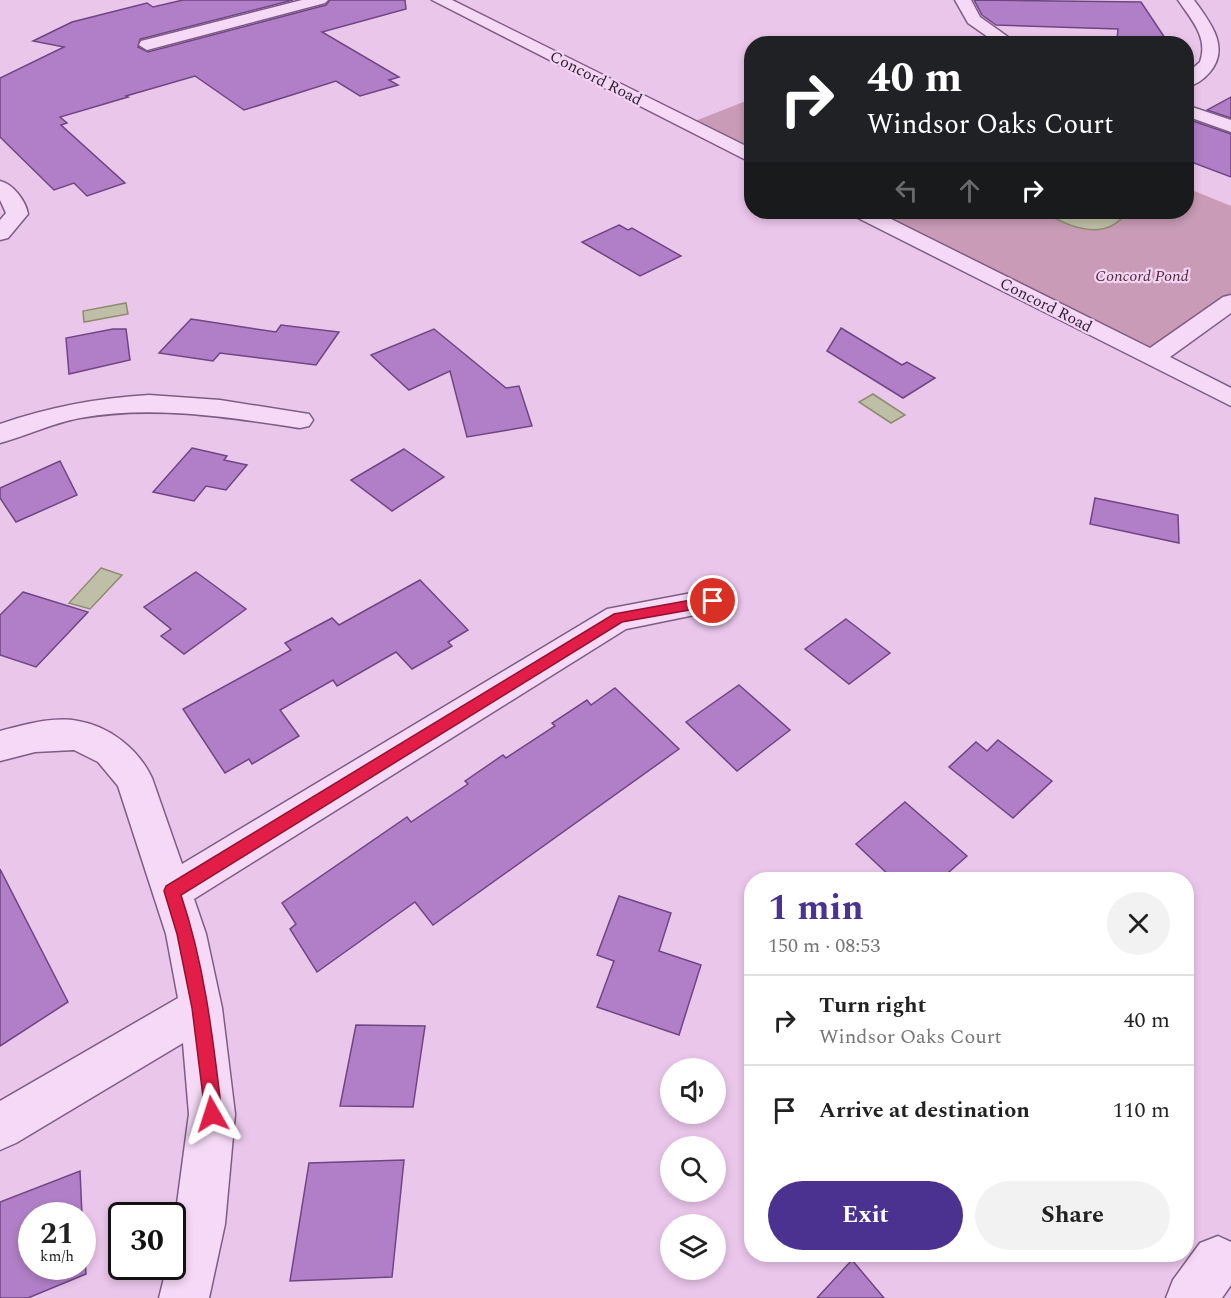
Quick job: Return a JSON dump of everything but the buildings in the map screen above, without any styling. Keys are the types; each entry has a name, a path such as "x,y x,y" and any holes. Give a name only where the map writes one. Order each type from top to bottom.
{"street":[{"path":"147,45 320,0"},
{"name":"Concord Road","path":"440,0 744,153"},
{"path":"963,0 974,20 998,36"},
{"path":"1186,0 1210,35 1214,49 1205,69 1194,77"},
{"path":"1194,113 1231,126"},
{"path":"0,187 16,206 17,214 0,233"},
{"name":"Concord Road","path":"875,219 1231,398"},
{"path":"1152,358 1231,302"},
{"path":"0,434 34,420 80,408 113,404 194,404 300,420"},
{"path":"172,891 618,618 713,601"},
{"path":"0,746 35,737 77,735 111,752 134,778 172,891 186,934 201,1008 212,1114 201,1224 184,1298"},
{"path":"0,1126 201,1008"}],"green space":[{"path":"744,102 744,150 690,123"},
{"name":"Concord Pond","path":"1194,191 1231,206 1231,294 1148,352 882,219 1194,219"}],"shaded area":[{"path":"1056,219 1120,219 1109,227 1098,229 1076,227"},
{"path":"126,303 128,314 84,322 83,311"},
{"path":"873,394 905,415 891,423 859,402"},
{"path":"101,568 122,575 90,609 69,603"}],"route":[{"path":"212,1114 201,1008 186,934 172,891 618,618 713,601"}]}
